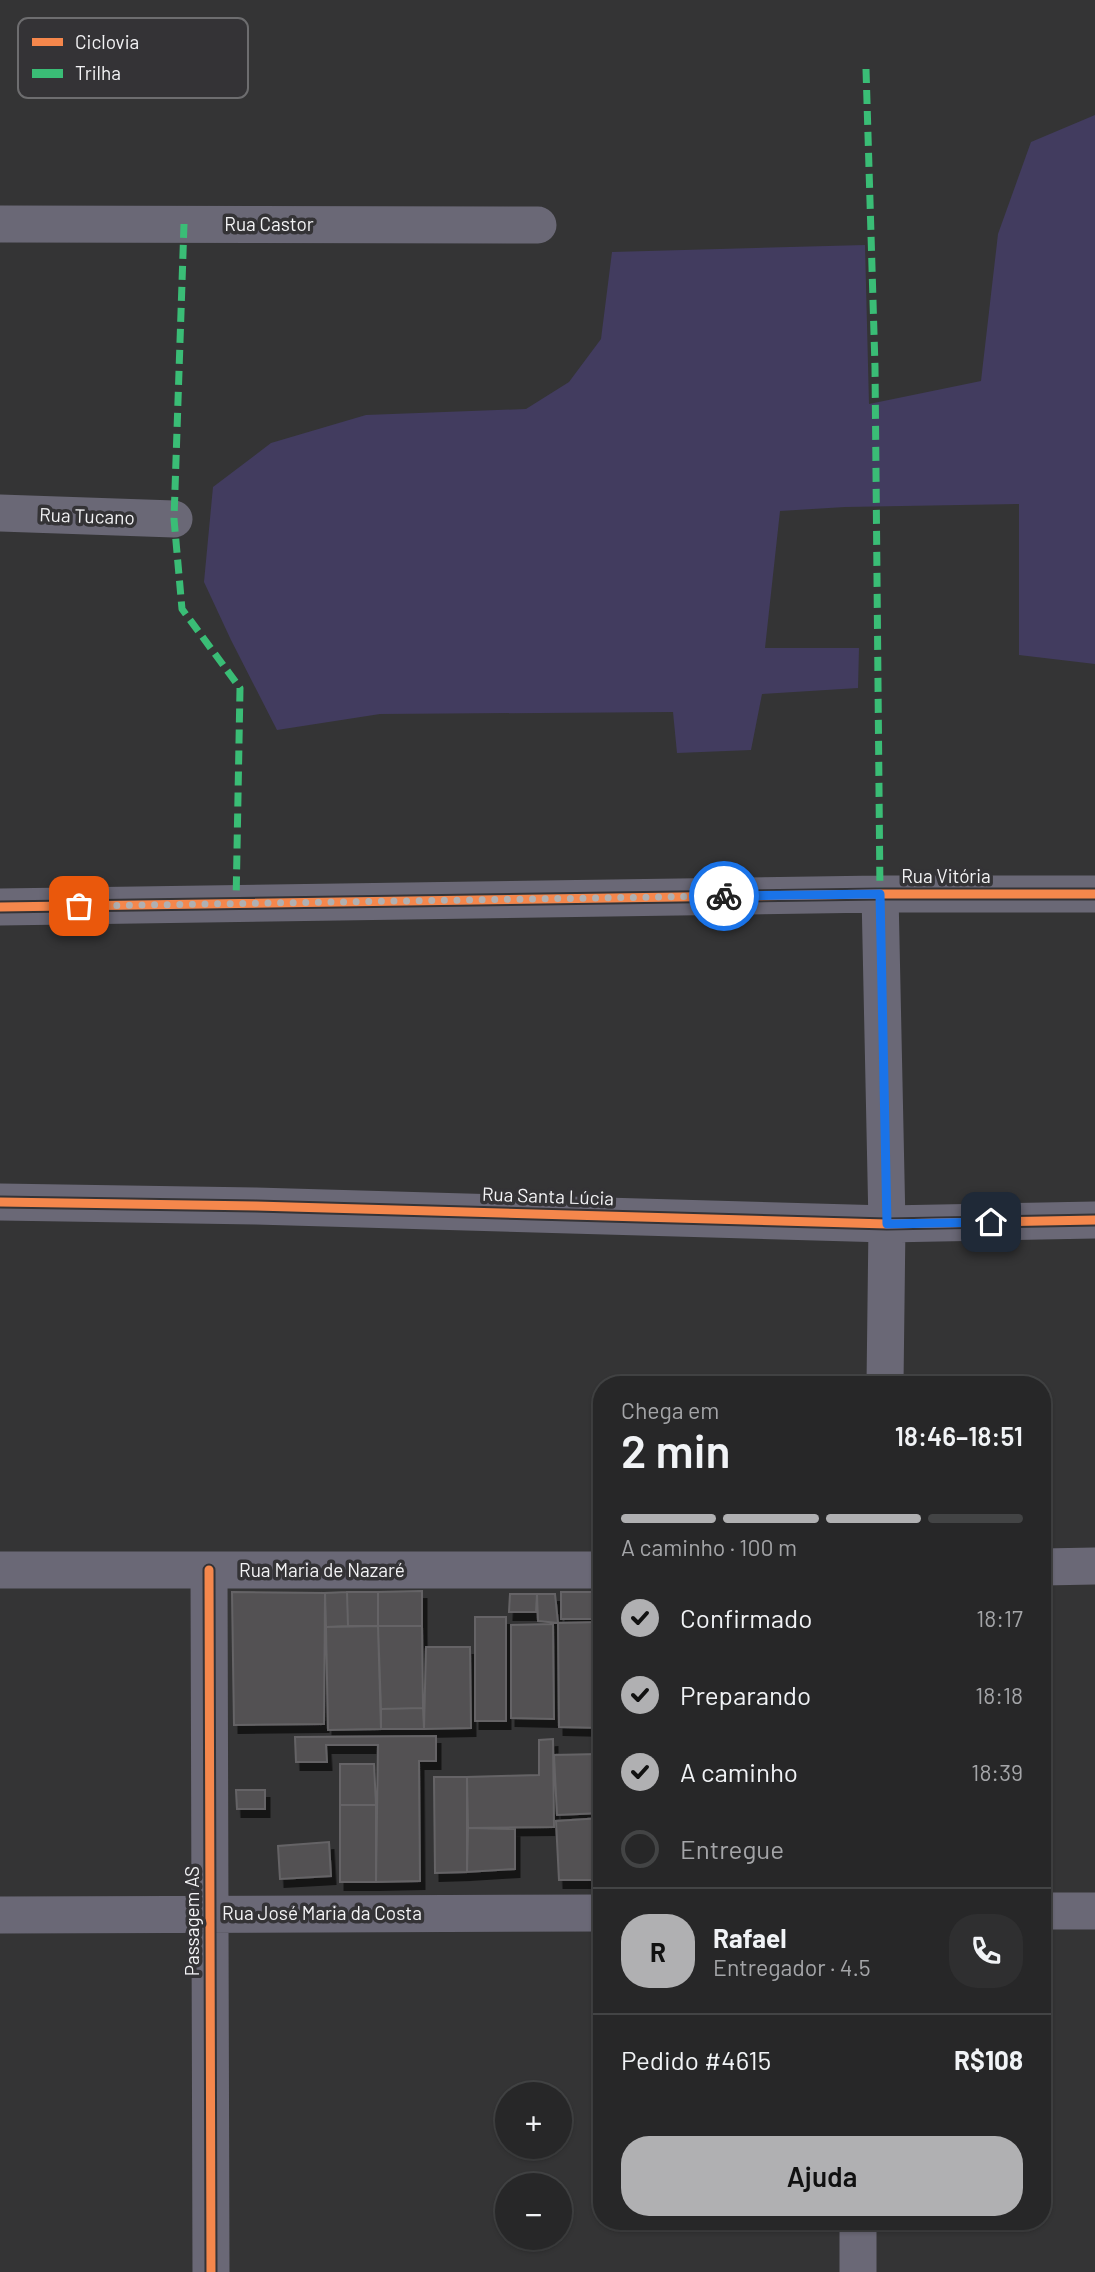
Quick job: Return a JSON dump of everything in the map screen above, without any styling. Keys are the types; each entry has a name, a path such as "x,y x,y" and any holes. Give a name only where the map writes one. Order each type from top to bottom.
{"street":[{"name":"Rua Castor","path":"0,224 538,225"},
{"name":"Rua Tucano","path":"0,513 174,519"},
{"name":"Rua Vitória","path":"0,907 880,894 1095,894"},
{"path":"880,894 887,1224 885,1376"},
{"name":"Rua Santa Lúcia","path":"0,1202 256,1206 887,1224 1095,1220"},
{"path":"1051,1567 1095,1566"},
{"name":"Rua Maria de Nazaré","path":"0,1570 593,1570"},
{"name":"Passagem AS","path":"209,1570 211,2272"},
{"path":"1051,1911 1095,1910"},
{"name":"Rua José Maria da Costa","path":"0,1915 593,1913"},
{"path":"858,2230 858,2272"}],"shaded area":[{"path":"1095,115 1095,664 1019,655 1019,504 780,511 765,648 859,648 858,688 762,694 751,750 677,753 673,712 380,714 277,730 204,582 213,487 271,443 366,415 526,409 569,382 601,339 612,252 865,245 869,404 981,381 998,234 1031,142"}],"building":[{"path":"422,1591 422,1626 378,1626 378,1592"},
{"path":"232,1592 325,1593 324,1724 234,1725"},
{"path":"347,1592 378,1592 378,1626 348,1626"},
{"path":"347,1592 348,1626 326,1627 325,1593"},
{"path":"561,1592 593,1592 593,1619 561,1619"},
{"path":"510,1594 537,1594 536,1612 509,1612"},
{"path":"537,1594 555,1594 558,1623 538,1621"},
{"path":"475,1617 506,1617 506,1721 475,1721"},
{"path":"593,1622 593,1728 559,1727 558,1623"},
{"path":"553,1624 554,1719 511,1718 511,1625"},
{"path":"378,1626 422,1626 423,1708 381,1709"},
{"path":"378,1626 381,1729 328,1730 326,1627"},
{"path":"426,1647 470,1647 471,1728 424,1729"},
{"path":"423,1708 424,1729 381,1729 381,1709"},
{"path":"436,1736 436,1761 419,1761 420,1881 376,1882 378,1745 326,1745 327,1762 296,1762 295,1737"},
{"path":"553,1739 554,1827 468,1828 467,1777 539,1775 539,1740"},
{"path":"593,1754 593,1813 557,1815 554,1755"},
{"path":"340,1764 374,1764 376,1805 340,1805"},
{"path":"434,1777 467,1777 467,1872 435,1873"},
{"path":"236,1790 265,1790 265,1809 237,1809"},
{"path":"340,1805 376,1805 376,1882 340,1882"},
{"path":"593,1819 593,1880 559,1880 556,1821"},
{"path":"468,1828 515,1829 515,1869 467,1872"},
{"path":"329,1842 331,1876 280,1879 278,1846"}],"marked path":[{"path":"866,69 875,367 880,894"},
{"path":"184,224 174,519 182,609 240,688 236,904"}],"cycle path":[{"path":"0,907 880,894 1095,894"},
{"path":"0,1202 256,1206 887,1224 1095,1220"},
{"path":"209,1570 211,2272"}],"way so far":[{"path":"79,906 724,896"}],"route":[{"path":"724,896 880,894 887,1224 991,1222"}]}
